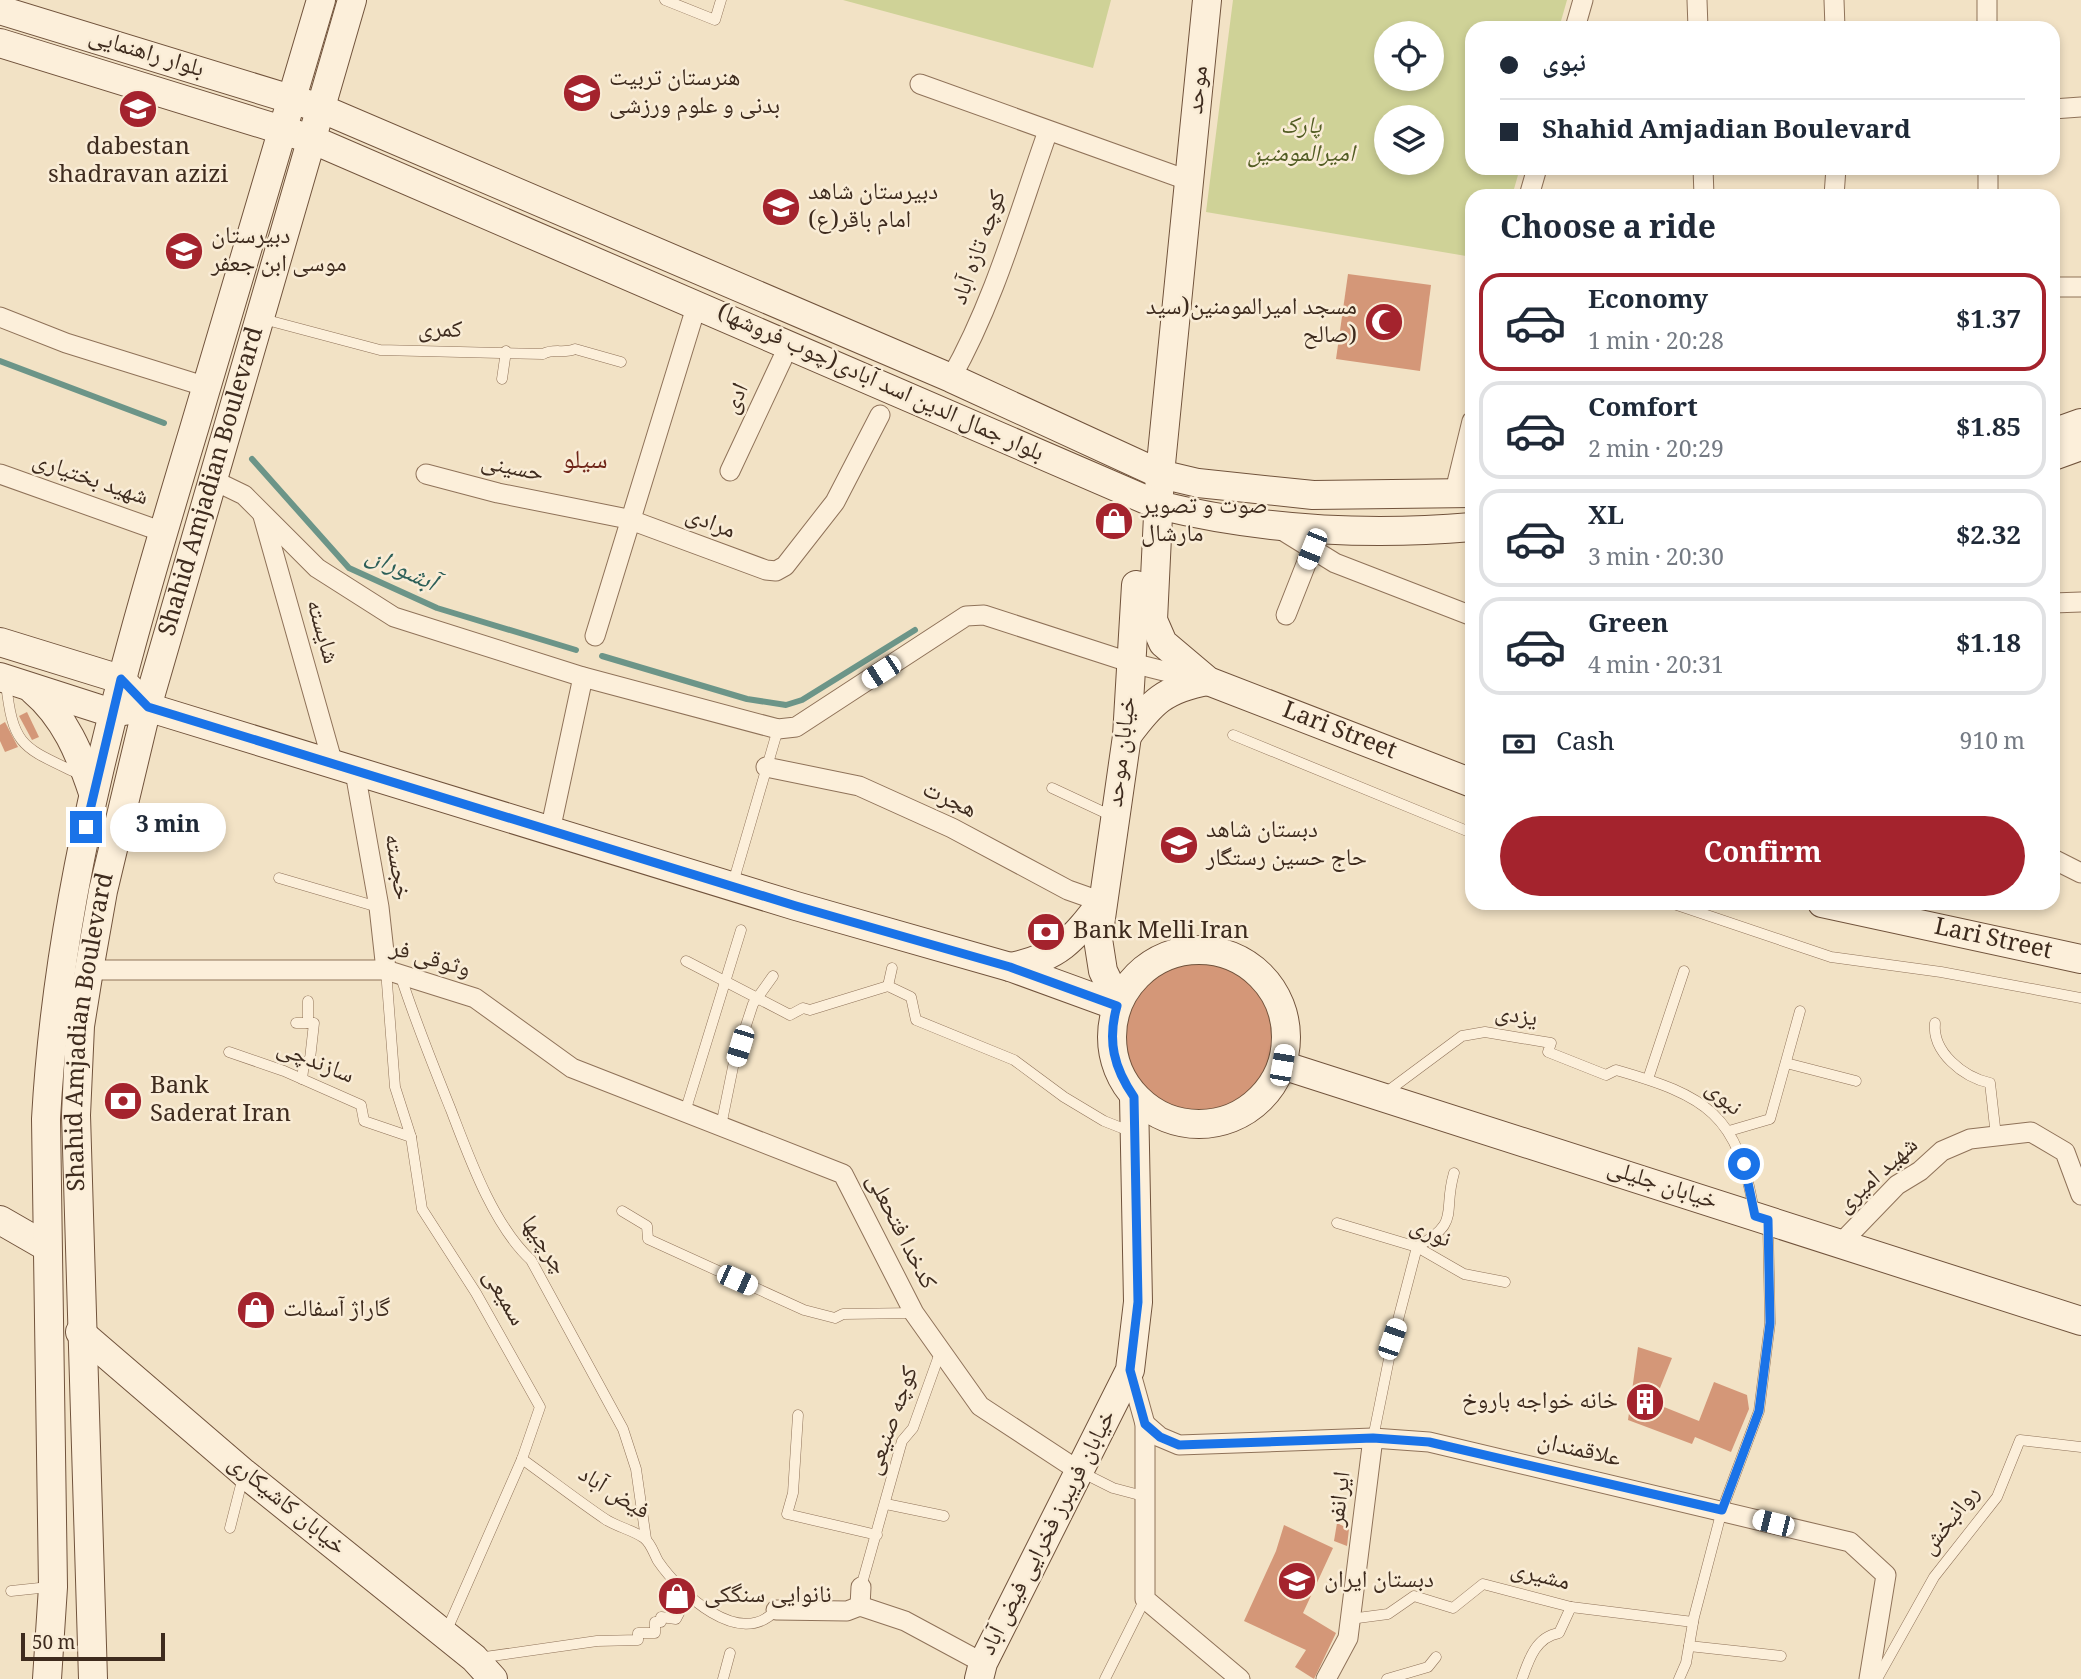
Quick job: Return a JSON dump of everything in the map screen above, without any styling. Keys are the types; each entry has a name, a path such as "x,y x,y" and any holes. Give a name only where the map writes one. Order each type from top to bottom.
{"main road":[{"name":"Shahid Amjadian Boulevard","path":"47,1679 53,1587 46,1119 50,1046 60,961 91,785 320,0"},
{"name":"Shahid Amjadian Boulevard","path":"93,1679 80,1332 76,1115 80,1026 103,891 148,707 352,0"},
{"name":"موحد","path":"1149,501 1190,181 1207,0"},
{"name":"بلوار راهنمایی","path":"0,10 292,97 320,108"},
{"name":"بلوار راهنمایی","path":"0,43 311,139"},
{"name":"بلوار جمال الدین اسد آبادی(چوب فروشها)","path":"320,108 951,378 1153,470 1198,483 1313,495 1463,494"},
{"name":"بلوار جمال الدین اسد آبادی(چوب فروشها)","path":"311,139 1149,501 1276,527 1306,530 1465,527"},
{"path":"2060,430 2081,423"},
{"path":"2060,454 2081,446"},
{"name":"Lari Street","path":"1149,501 1153,620 1163,643 1208,681 1465,780"},
{"name":"خیابان موحد","path":"1118,1004 1099,957 1101,902 1127,736 1149,501"},
{"path":"0,642 121,679 148,707"},
{"path":"11,681 112,713 148,707 732,887 1010,967 1118,1004"},
{"path":"11,681 60,718 76,746 91,785"},
{"path":"1127,736 1148,707 1166,693 1208,681"},
{"path":"1010,967 1049,957 1080,931 1101,902"},
{"name":"Lari Street","path":"1854,910 2081,959"},
{"path":"1183,950 1209,950 1234,956 1256,970 1272,990 1283,1013 1286,1039 1282,1065 1270,1088 1252,1107 1230,1119 1205,1125 1179,1123 1155,1113 1134,1097 1120,1076 1112,1052 1111,1026 1118,1004 1138,974 1158,959 1183,950"},
{"name":"خیابان جلیلی","path":"1282,1065 2081,1321"},
{"name":"خیابان فریبرز فخرایی فیض آباد","path":"981,1675 1130,1370 1138,1302 1134,1097"},
{"path":"0,1220 47,1247"},
{"name":"خیابان کاشیکاری","path":"80,1332 244,1473 474,1658 493,1679"}],"street":[{"path":"1578,21 1583,0"},
{"path":"1697,0 1698,21"},
{"path":"1834,0 1835,21"},
{"path":"1987,0 1987,21"},
{"path":"920,84 1190,181"},
{"path":"2060,108 2081,107"},
{"name":"کوچه تازه آباد","path":"951,378 1000,276 1048,131"},
{"path":"2060,287 2081,288"},
{"path":"595,636 628,519 697,304"},
{"path":"0,317 66,343 207,387"},
{"name":"ادی","path":"730,471 788,347"},
{"name":"مرادی","path":"628,519 766,570 776,571 785,566 835,502 880,415"},
{"name":"شهید بختیاری","path":"0,474 163,532"},
{"name":"حسینی","path":"426,474 498,493 628,519"},
{"path":"213,480 244,495 317,568 394,617 583,677 778,729 796,727 966,617 984,615 1132,663 1208,681"},
{"name":"شایسته","path":"262,512 344,768"},
{"path":"1276,527 1335,563 1465,614"},
{"path":"1286,615 1312,549"},
{"path":"2060,603 2081,602"},
{"path":"550,831 583,677"},
{"name":"هجرت","path":"766,767 859,786 951,828 1068,890 1101,902"},
{"name":"خجسته","path":"344,768 393,972"},
{"path":"2060,862 2081,873"},
{"name":"وثوقی فر","path":"89,970 393,972 475,998 572,1068 685,1112"},
{"name":"کدخدا فتحعلی","path":"685,1112 843,1174 914,1313 980,1406 1079,1471"},
{"name":"شهید امیری","path":"1840,1244 1897,1185 1920,1171 1942,1151 1970,1139 2031,1132 2065,1152 2081,1195"},
{"path":"1130,1370 1145,1424 1145,1599 1240,1679"},
{"name":"علاقمندان","path":"1145,1424 1160,1437 1179,1445 1373,1438 1429,1442 1850,1542 1886,1575 1869,1679"},
{"name":"ایرانفر","path":"1329,1677 1348,1638 1373,1438"},
{"path":"776,1610 847,1611 861,1596 905,1621 981,1675"}],"lane":[{"path":"665,0 715,20 721,0"},
{"name":"کمری","path":"259,318 380,351 465,354 506,351 543,354 550,350 568,352 575,349 621,362"},
{"path":"502,379 506,351"},
{"path":"11,681 9,715 25,748 91,785"},
{"path":"732,887 778,729"},
{"path":"1233,736 1465,830"},
{"path":"1052,788 1115,817"},
{"path":"279,878 379,907"},
{"path":"1692,910 1831,957 1941,972 2081,998"},
{"path":"685,1112 741,930"},
{"path":"686,961 790,1015 803,1008 810,1010 888,986 911,997 916,1020 1014,1060 1104,1121 1136,1133"},
{"path":"888,986 891,968"},
{"path":"1648,1079 1684,971"},
{"name":"سمیعی","path":"393,972 395,1087 411,1137 422,1209 476,1293 540,1406 522,1459 444,1635"},
{"name":"چرچیها","path":"393,972 469,1158 517,1248 531,1260 623,1429 638,1480 646,1539"},
{"path":"721,1126 734,1062 758,998 773,976"},
{"path":"308,1001 308,1023"},
{"path":"1729,1131 1770,1119 1800,1011"},
{"path":"296,1023 314,1023 310,1059 304,1063 302,1079"},
{"path":"1935,1023 1933,1037 1937,1045 1966,1072 1990,1083 1996,1136"},
{"name":"یزدی","path":"1381,1096 1462,1036 1485,1032 1551,1043 1548,1052 1606,1075"},
{"name":"سازندچی","path":"229,1052 302,1079 361,1105 364,1121 411,1137"},
{"path":"1786,1063 1856,1081"},
{"name":"نبوی","path":"1606,1075 1616,1070 1648,1079 1674,1087 1702,1103 1729,1131 1744,1164 1761,1218 1770,1323 1759,1411 1722,1510 1679,1679"},
{"path":"1417,1247 1437,1237 1450,1216 1450,1187 1454,1173"},
{"path":"622,1211 647,1226 648,1239 804,1310 835,1318 844,1314 914,1313"},
{"name":"نوری","path":"1337,1223 1417,1247 1464,1274 1505,1282"},
{"name":"ایرانفر","path":"1373,1438 1392,1339 1417,1247"},
{"name":"کوچه صنیعی","path":"861,1596 902,1441 913,1428 941,1350"},
{"path":"798,1415 793,1493 787,1514 877,1535"},
{"name":"روانبخش","path":"1877,1679 1934,1577 1997,1497 2020,1440 2081,1447"},
{"name":"فیض آباد","path":"522,1459 607,1520 646,1539 659,1562 688,1596 730,1622 751,1624 768,1619 776,1610"},
{"path":"1079,1471 1113,1488 1147,1497"},
{"path":"230,1528 244,1473"},
{"path":"886,1504 944,1516"},
{"name":"مشیری","path":"1350,1619 1388,1614 1414,1596 1453,1608 1483,1584 1570,1607 1693,1622"},
{"path":"11,1591 53,1587"},
{"path":"474,1658 597,1641 638,1640 638,1633 654,1633 655,1622 661,1622 661,1617 676,1619 688,1596"},
{"path":"1105,1679 1145,1599"},
{"path":"1522,1679 1533,1650 1552,1634 1559,1633 1570,1607"},
{"path":"1689,1646 1781,1656"},
{"path":"723,1679 730,1653"},
{"path":"1387,1679 1428,1667 1436,1657"}],"green space":[{"path":"843,0 1111,0 1093,68"},
{"name":"پارک امیرالمومنین","path":"1233,0 1567,0 1561,21 1465,21 1465,175 1518,175 1514,189 1465,189 1465,256 1206,212"}],"building":[{"name":"مسجد امیرالمومنین(سید صالح)","path":"1348,274 1431,285 1420,371 1336,359"},
{"path":"27,712 39,737 32,740 19,716"},
{"path":"5,722 18,747 5,752 0,741 0,725"},
{"path":"1199,964 1227,970 1250,986 1266,1009 1272,1037 1266,1065 1250,1088 1227,1104 1199,1110 1171,1104 1148,1088 1132,1065 1126,1037 1132,1009 1148,986 1171,970"},
{"name":"خانه خواجه باروخ","path":"1638,1347 1672,1358 1654,1403 1699,1421 1714,1382 1747,1395 1749,1409 1731,1452 1695,1437 1692,1444 1628,1420"},
{"path":"1337,1523 1349,1529 1347,1546 1334,1541"},
{"path":"1284,1525 1333,1548 1303,1613 1336,1633 1314,1679 1295,1667 1306,1650 1244,1621 1276,1551"}],"waterway":[{"name":"آبشوران","path":"0,361 164,423"},
{"name":"آبشوران","path":"252,459 349,568 437,608 576,650"},
{"name":"آبشوران","path":"602,656 747,699 786,705 802,700 915,630"}],"place":[{"name":"هنرستان تربیت بدنی و علوم ورزشی","path":"582,93"},
{"name":"dabestan shadravan azizi","path":"138,109"},
{"name":"دبیرستان شاهد امام باقر(ع)","path":"781,207"},
{"name":"دبیرستان موسی ابن جعفر","path":"184,251"},
{"name":"مسجد امیرالمومنین(سید صالح)","path":"1384,322"},
{"name":"صوت و تصویر مارشال","path":"1114,521"},
{"name":"دبستان شاهد حاج حسین رستگار","path":"1179,845"},
{"name":"Bank Melli Iran","path":"1046,932"},
{"name":"Bank Saderat Iran","path":"123,1101"},
{"name":"گاراژ آسفالت","path":"256,1310"},
{"name":"خانه خواجه باروخ","path":"1645,1402"},
{"name":"دبستان ایران","path":"1297,1581"},
{"name":"نانوایی سنگکی","path":"677,1596"}],"district":[{"name":"سیلو","path":"585,462"}],"route":[{"path":"86,827 121,679 148,707 796,906 1010,967 1117,1006 1111,1026 1112,1052 1120,1076 1134,1097 1138,1302 1130,1370 1145,1424 1160,1437 1179,1445 1373,1438 1429,1442 1722,1510 1759,1411 1770,1323 1768,1220 1755,1216 1744,1164"}]}
